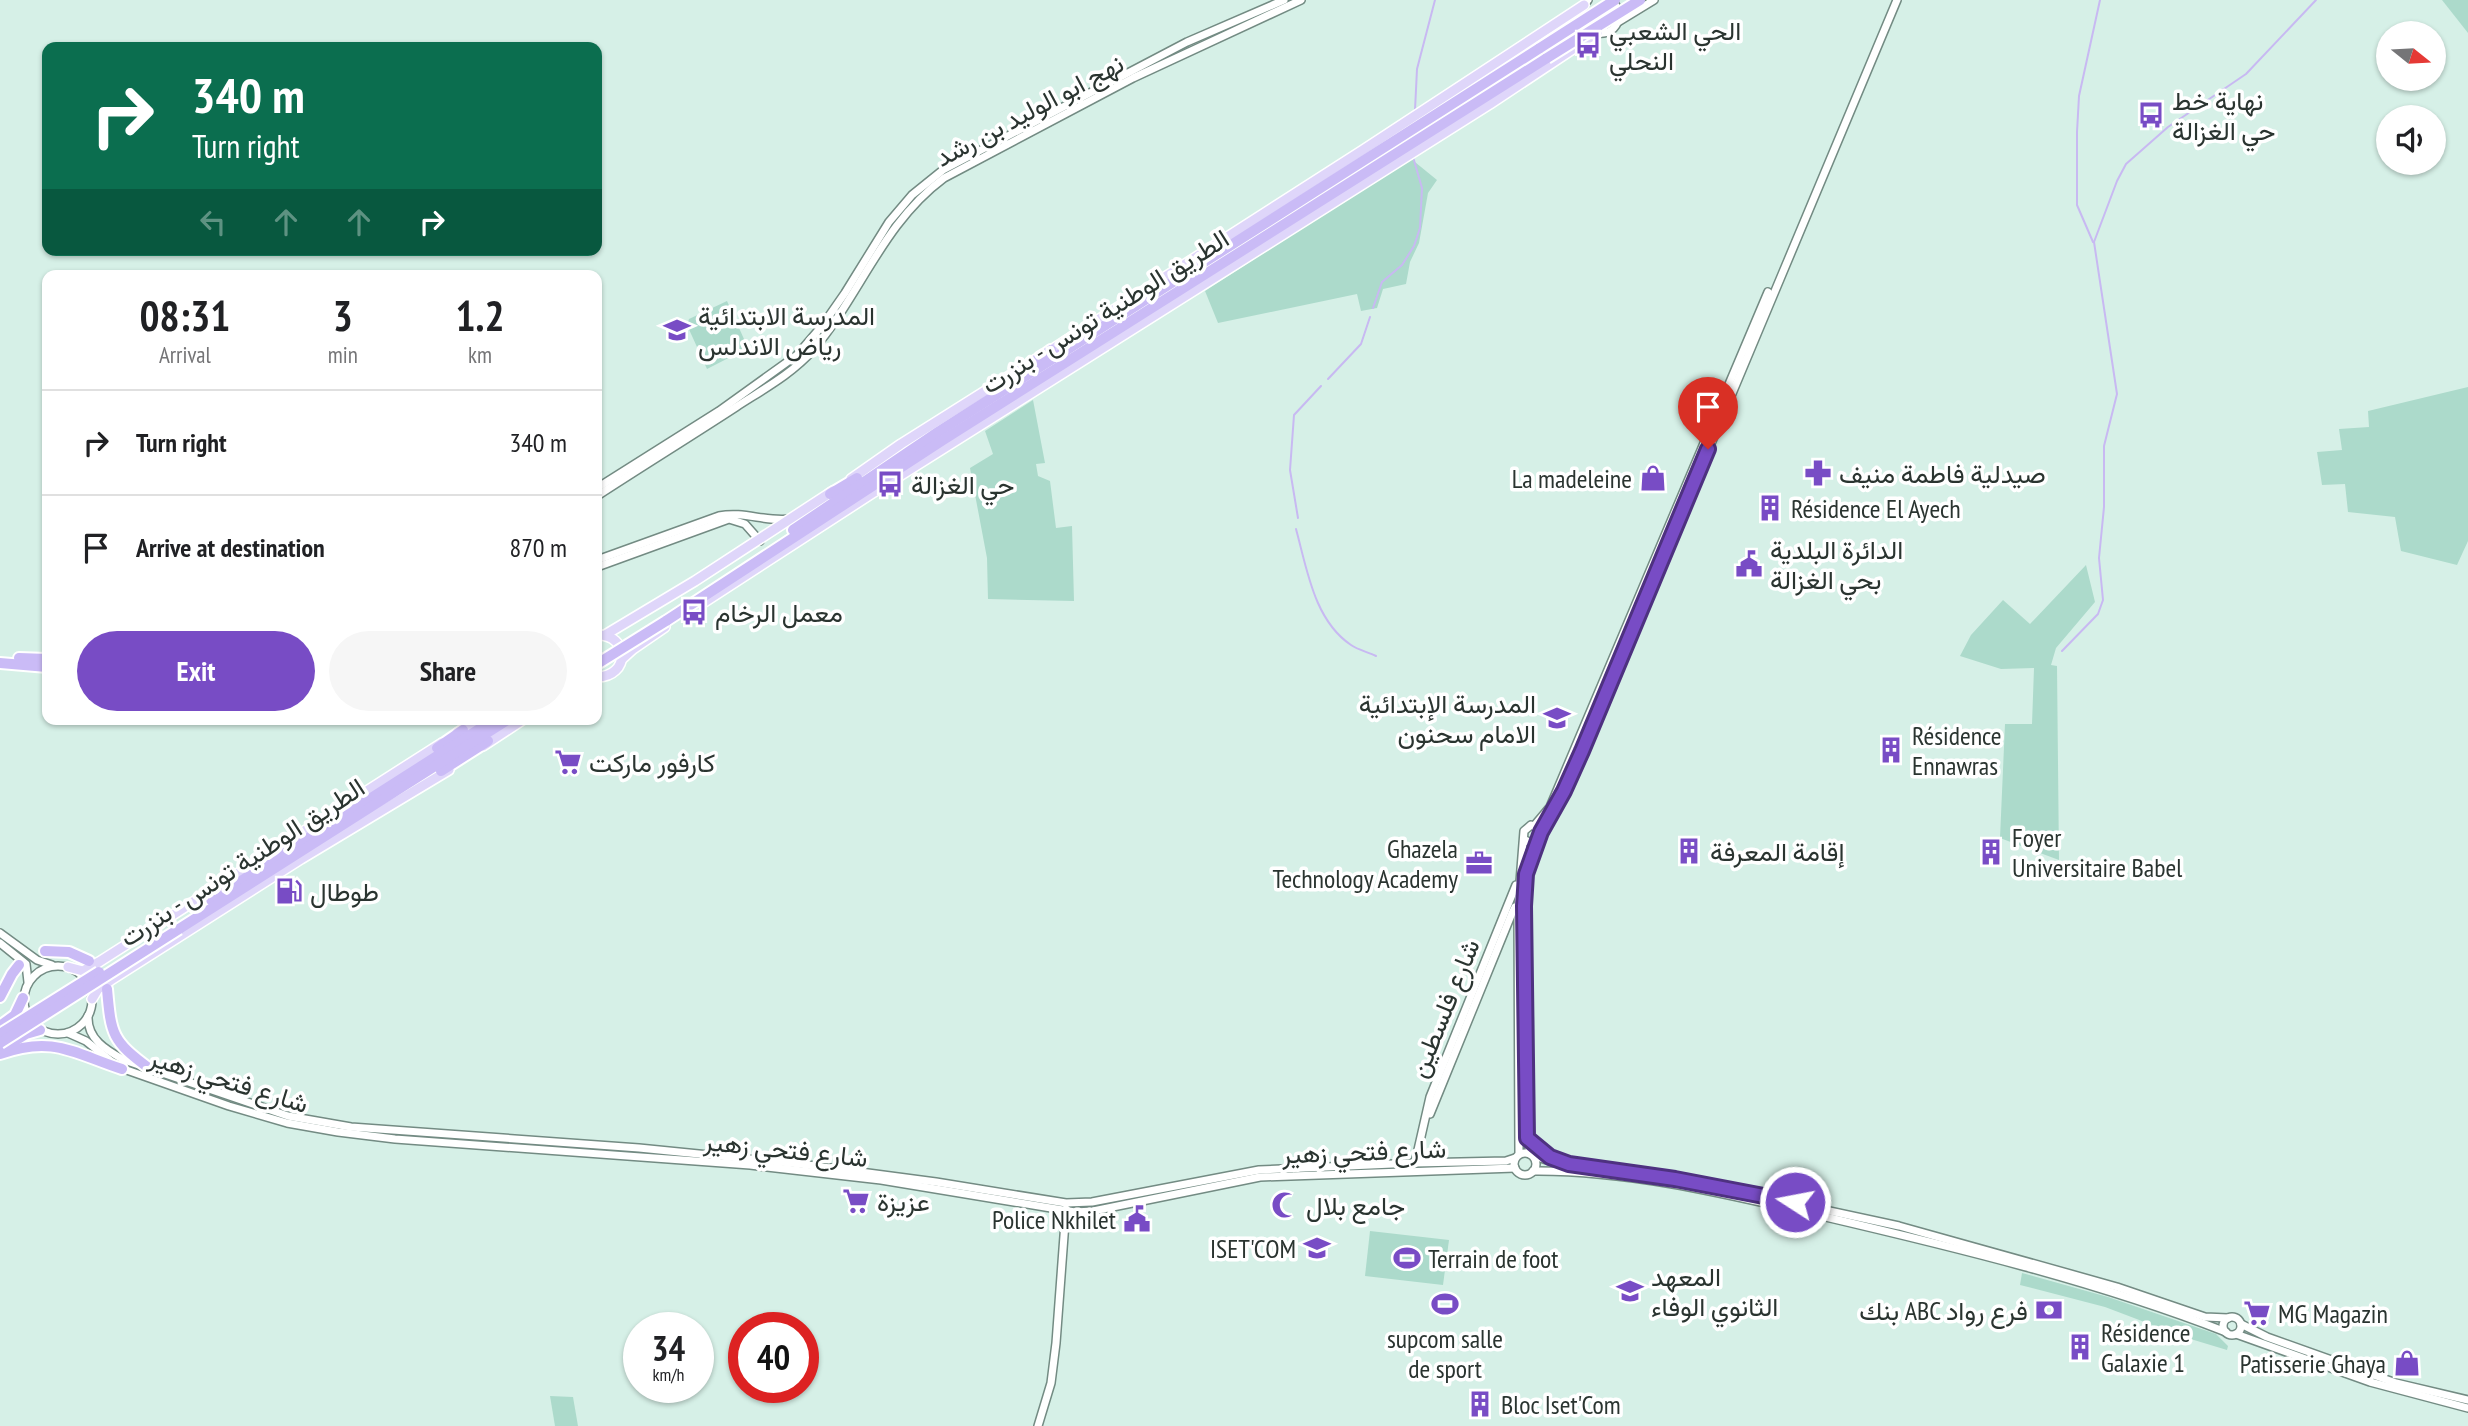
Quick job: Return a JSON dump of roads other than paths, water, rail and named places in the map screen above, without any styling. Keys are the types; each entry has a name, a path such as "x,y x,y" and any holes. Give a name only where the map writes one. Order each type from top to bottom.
{"highway":[{"name":"الطريق الوطنية تونس - بنزرت","path":"602,661 935,433 1614,0"},
{"name":"الطريق الوطنية تونس - بنزرت","path":"602,653 664,618 1640,0"},
{"path":"1062,366 1173,303"},
{"path":"830,494 935,433 1051,350"},
{"path":"895,479 1017,394"},
{"path":"0,656 42,659"},
{"path":"0,663 42,667"},
{"name":"الطريق الوطنية تونس - بنزرت","path":"0,1043 307,838 486,725"},
{"name":"الطريق الوطنية تونس - بنزرت","path":"0,1034 500,725"},
{"path":"307,838 463,730"},
{"path":"337,828 387,802 488,741"},
{"path":"45,951 69,952 89,961"},
{"path":"0,997 19,965"},
{"path":"107,989 114,1036 123,1049 149,1069"},
{"path":"0,1026 15,1015 23,998"},
{"path":"0,1052 26,1034 40,1030"},
{"path":"0,1052 32,1045 52,1046 122,1069"}],"main road":[{"path":"602,634 632,621 760,541 901,444 1552,28 1586,2"},
{"path":"621,659 895,479 1490,104 1597,33"},
{"path":"602,636 616,641 622,653 615,671 602,677"},
{"path":"64,967 83,971 99,962 470,725"},
{"path":"92,999 98,989 111,980 309,854 433,781 514,725"}],"street":[{"name":"نهج ابو الوليد بن رشد","path":"602,485 719,411 797,355 845,293 888,222 912,195 943,170 1187,42 1284,0"},
{"name":"نهج ابو الوليد بن رشد","path":"602,493 802,362 838,317 894,227 918,200 944,178 1133,78 1301,0"},
{"path":"1614,0 1619,13 1617,22"},
{"path":"1586,2 1581,15 1584,25 1597,33 1611,30 1617,22 1654,0"},
{"path":"1895,0 1591,730 1564,791 1541,832 1526,874 1521,906 1515,1168 1525,1175 1533,1171 1600,1174 1721,1195 2000,1257 2117,1287 2205,1317 2236,1318 2241,1324 2267,1338 2375,1376 2468,1400"},
{"path":"1533,1171 1536,1165 1527,1138 1519,878 1525,840 1523,834 1525,828 1534,826 1542,819 1550,807 1895,0"},
{"path":"602,558 726,514 738,513 773,520 794,518"},
{"path":"602,565 729,519 745,524 760,541"},
{"path":"1534,826 1541,832"},
{"path":"1525,840 1533,844 1538,841"},
{"name":"شارع فلسطين","path":"1417,1159 1430,1097 1519,878"},
{"name":"شارع فلسطين","path":"1417,1159 1435,1099 1512,913 1515,908 1521,906"},
{"path":"0,933 37,960 64,967 85,979 92,999 88,1016 76,1029 68,1033 54,1034 40,1030 27,1015 23,998 28,982 26,964 0,943"},
{"path":"28,982 42,970 64,967"},
{"name":"شارع فتحي زهير","path":"88,1016 90,1032 116,1055 149,1069 288,1116 351,1127 800,1164 936,1182 1066,1207 1259,1170 1417,1159 1506,1161 1517,1156"},
{"name":"شارع فتحي زهير","path":"68,1033 86,1041 122,1069 288,1123 348,1134 750,1165 881,1180 1093,1211 1260,1177 1515,1168"},
{"path":"1527,1138 1550,1157 1569,1164"},
{"path":"1517,1156 1532,1155 1543,1160 1679,1180 1899,1226 2236,1334 2370,1382 2468,1408"},
{"path":"1038,1426 1051,1383 1066,1207"},
{"path":"2226,1332 2223,1325 2228,1318"},
{"path":"2236,1334 2240,1331 2241,1324"}],"waterway":[{"path":"1415,110 1417,69 1435,0"},
{"path":"2093,242 2077,205 2077,132 2079,96 2100,0"},
{"path":"2062,651 2098,614 2103,600 2099,558 2104,507 2104,446 2117,394 2094,242 2117,181 2126,164 2168,127 2246,74 2316,0"},
{"path":"1373,308 1382,282 1402,265 1414,246 1420,228 1422,188 1413,157"},
{"path":"1328,379 1361,344 1370,317"},
{"path":"1298,518 1290,470 1294,415 1321,386"},
{"path":"1296,529 1308,577 1328,622 1351,645 1376,656"}],"place":[{"name":"الحي الشعبي النحلي","path":"1588,45"},
{"name":"نهاية خط حي الغزالة","path":"2151,115"},
{"name":"المدرسة الابتدائية رياض الاندلس","path":"677,330"},
{"name":"صيدلية فاطمة منيف","path":"1818,473"},
{"name":"La madeleine","path":"1653,478"},
{"name":"حي الغزالة","path":"890,484"},
{"name":"Résidence El Ayech","path":"1770,508"},
{"name":"الدائرة البلدية بحي الغزالة","path":"1749,564"},
{"name":"معمل الرخام","path":"694,612"},
{"name":"المدرسة الإبتدائية الامام سحنون","path":"1557,718"},
{"name":"Résidence Ennawras","path":"1891,750"},
{"name":"كارفور ماركت","path":"568,762"},
{"name":"إقامة المعرفة","path":"1689,851"},
{"name":"Foyer Universitaire Babel","path":"1991,852"},
{"name":"Ghazela Technology Academy","path":"1479,863"},
{"name":"طوطال","path":"289,891"},
{"name":"عزيزة","path":"856,1201"},
{"name":"جامع بلال","path":"1285,1205"},
{"name":"Police Nkhilet","path":"1137,1219"},
{"name":"ISET'COM","path":"1317,1248"},
{"name":"Terrain de foot","path":"1407,1258"},
{"name":"المعهد الثانوي الوفاء","path":"1630,1291"},
{"name":"supcom salle de sport","path":"1445,1304"},
{"name":"بنك ABC فرع رواد","path":"2049,1310"},
{"name":"MG Magazin","path":"2257,1313"},
{"name":"Résidence Galaxie 1","path":"2080,1347"},
{"name":"Patisserie Ghaya","path":"2407,1363"},
{"name":"Bloc Iset'Com","path":"1480,1404"}]}
